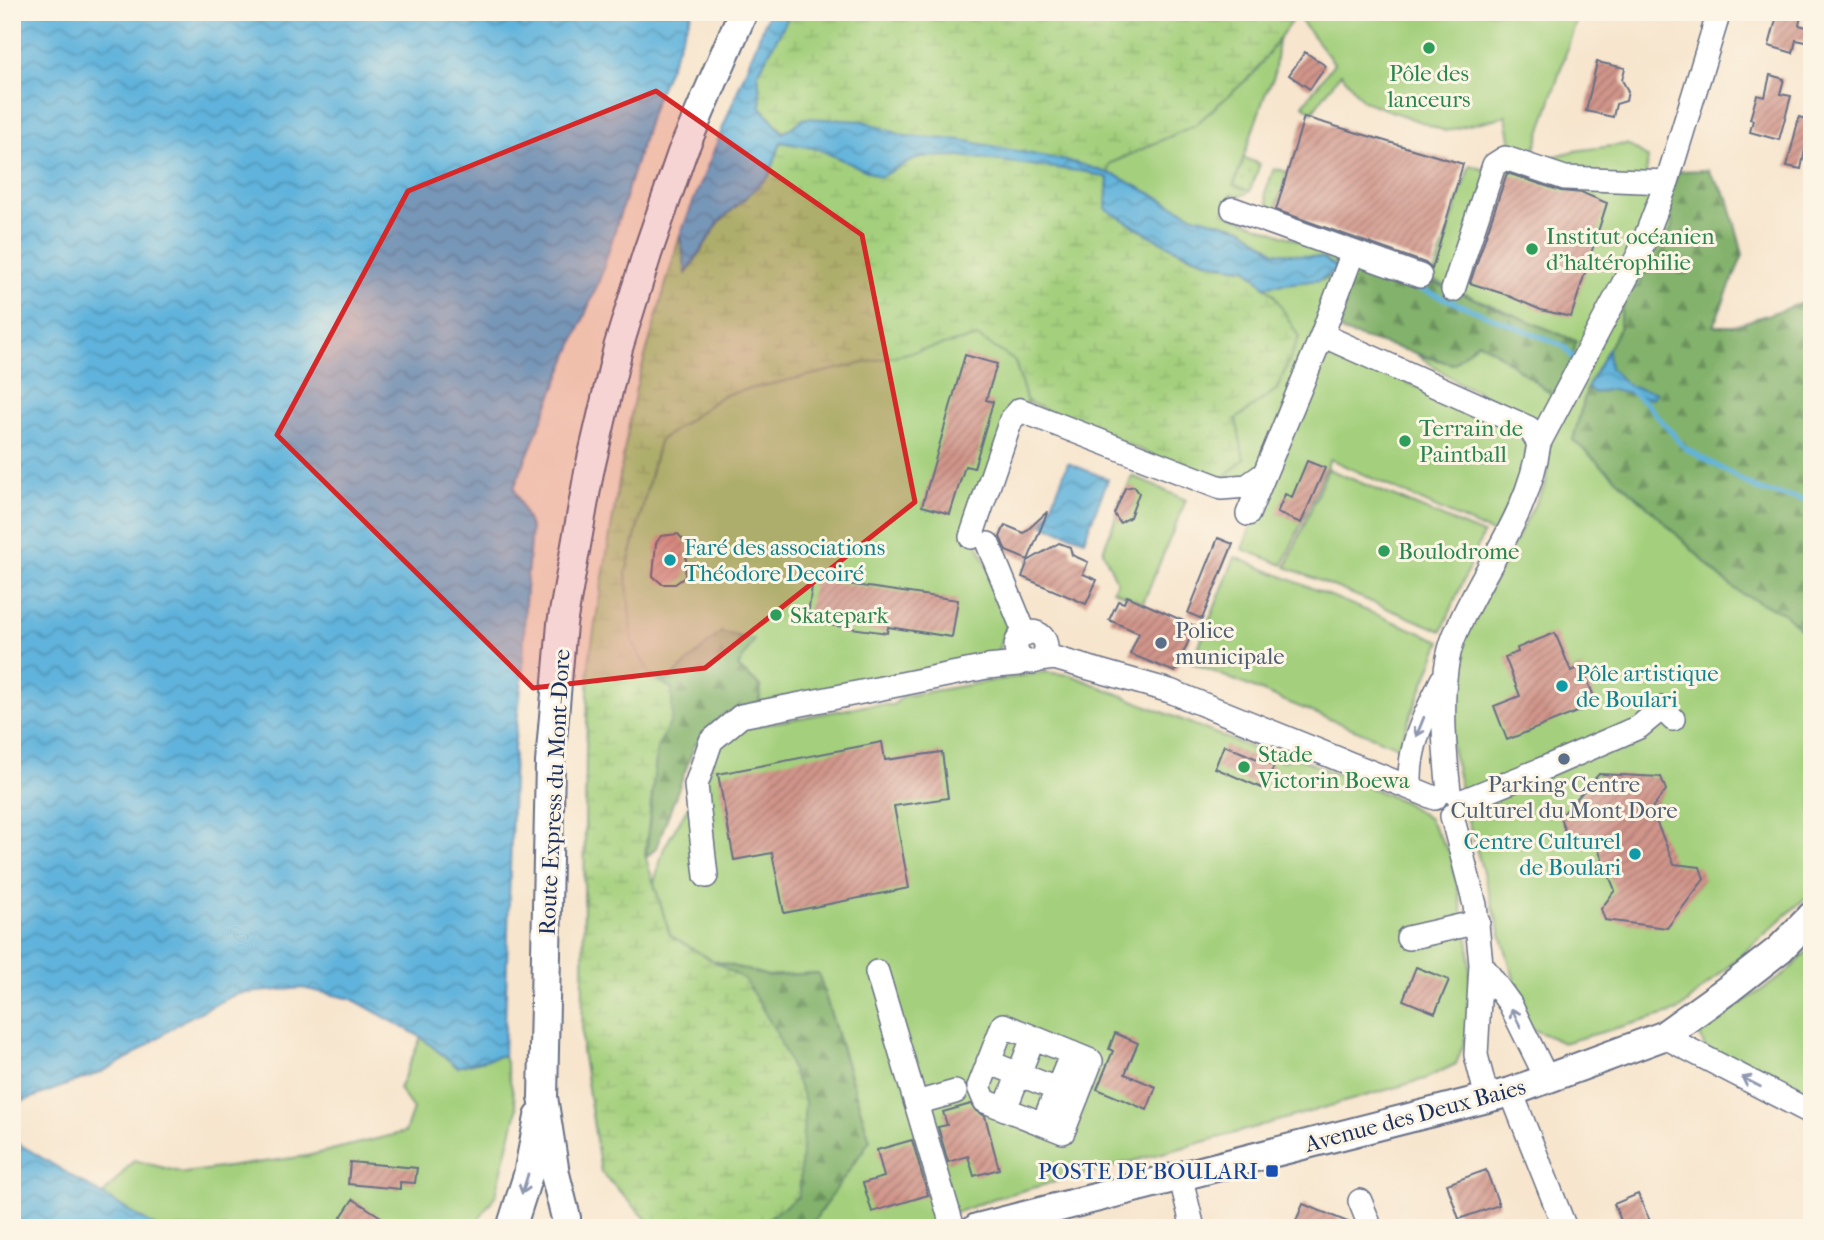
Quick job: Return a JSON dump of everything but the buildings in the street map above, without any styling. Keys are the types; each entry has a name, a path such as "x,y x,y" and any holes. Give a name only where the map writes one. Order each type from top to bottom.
{"main road":[{"name":"Route Express du Mont-Dore","path":"510,1225 528,1175 543,1097 550,763 562,624 586,485 614,360 647,254 682,153 743,12"},
{"name":"Avenue des Deux Baies","path":"976,1228 1499,1095 1663,1036 1780,949 1812,916"},
{"name":"Route Express du Mont-Dore","path":"543,1097 555,1174 574,1223"},
{"path":"510,1225 530,1214 548,1213 574,1223"}],"street":[{"path":"1565,1228 1499,1095 1476,1055 1481,964 1478,922 1475,905 1438,798 1446,671 1452,640 1477,586 1522,508 1536,465 1539,443 1639,254 1667,182 1719,12"},
{"path":"1453,290 1494,165 1504,158 1565,178 1667,182"},
{"path":"1233,209 1420,275"},
{"path":"1248,514 1322,335 1353,252"},
{"path":"1322,335 1529,428 1539,443"},
{"path":"1264,474 1248,486 1221,488 1020,410 1012,420 980,540 1030,650 1170,691 1438,798 1539,771 1639,727 1662,708 1672,719"},
{"path":"706,876 696,785 711,741 741,716 987,667 1018,664 1030,650"},
{"path":"1438,798 1410,776 1416,733 1446,671"},
{"path":"1408,938 1478,922"},
{"path":"1481,964 1510,1004 1547,1079"},
{"path":"877,972 953,1228"},
{"path":"1037,1121 1060,1090 1091,1061 1003,1026 979,1087 985,1101 1063,1132 1060,1090"},
{"path":"1663,1036 1812,1113"},
{"path":"1005,1109 1033,1038"},
{"path":"997,1039 1019,1073"},
{"path":"988,1062 1060,1090"},
{"path":"916,1104 955,1092"},
{"path":"1180,1175 1193,1228"},
{"path":"1360,1201 1368,1221 1366,1228"}],"highlighted area":[{"path":"656,91 862,235 915,502 705,668 533,688 277,435 408,191"}],"green space":[{"path":"791,12 1298,12 1254,73 1195,125 1109,164 1106,209 1191,256 1246,268 1274,295 1299,337 1277,389 1236,419 1244,459 1218,483 1027,402 1015,361 978,337 723,395 659,441 626,573 632,641 651,676 672,689 672,719 657,748 645,855 670,935 745,980 777,1034 805,1101 799,1196 754,1228 655,1228 601,1172 582,1050 589,661 636,388 680,235 687,273 720,221 769,176 784,133 761,107 758,73"},
{"name":"Pôle des lanceurs","path":"1298,12 1579,12 1535,149 1511,144 1506,116 1445,131 1363,101 1341,73 1312,112 1303,105 1334,63 1297,16"},
{"path":"1278,40 1274,76 1234,185 1250,191 1241,196 1231,194 1224,213 1331,253 1338,269 1320,258 1275,252 1242,228 1194,216 1108,173 1109,164 1195,125 1254,73"},
{"path":"1627,144 1648,158 1644,190 1667,192 1673,228 1646,261 1640,286 1624,291 1619,329 1587,388 1573,440 1655,513 1720,577 1742,594 1785,614 1812,641 1812,892 1678,1011 1563,1043 1528,1027 1467,817 1449,734 1459,647 1546,483 1549,439 1538,419 1461,384 1417,355 1452,364 1478,342 1493,350 1555,397 1576,341 1432,280 1470,165 1485,170 1489,155 1506,148 1541,160 1574,151"},
{"path":"1244,158 1260,164 1250,191 1234,185"},
{"path":"1274,168 1287,172 1275,212 1269,208 1265,193"},
{"path":"1708,170 1728,198 1743,255 1713,326 1733,326 1812,300 1812,641 1785,614 1742,594 1720,577 1655,513 1573,440 1587,388 1619,329 1624,291 1640,286 1646,261 1673,228 1667,192 1679,171"},
{"path":"1356,263 1428,281 1576,341 1573,358 1556,397 1493,350 1478,342 1453,364 1342,332 1336,316"},
{"path":"1336,276 1262,466 1242,482 1218,483 1243,459 1236,419 1277,389 1274,295 1265,286"},
{"path":"978,336 1015,361 1027,402 970,527 1011,619 996,655 759,702 761,687 738,667 722,632 667,681 651,676 632,641 626,573 659,441 723,395"},
{"name":"Terrain de Paintball","path":"1329,352 1359,362 1518,430 1529,444 1527,462 1494,534 1330,459 1283,565 1242,549 1321,353"},
{"name":"Boulodrome","path":"1328,469 1483,534 1442,631 1286,567"},
{"path":"1132,476 1186,500 1143,603 1113,590 1117,582 1103,551"},
{"path":"1235,557 1441,641 1398,747 1192,663"},
{"path":"721,632 754,640 738,667 761,687 759,702 723,714 695,745 656,848 646,858 657,748 672,718 672,689 651,676 667,681"},
{"path":"1044,672 1071,675 1283,761 1296,757 1402,801 1428,818 1451,855 1469,945 1471,1000 1466,1038 1456,1064 1425,1079 995,1198 925,1224 896,1228 809,1228 870,1140 818,973 768,976 711,960 670,935 654,883 664,848 711,767 717,742 745,728 870,705 893,705 904,696"},
{"path":"1812,947 1812,1098 1705,1048 1699,1032 1784,975"},
{"path":"711,960 768,976 818,973 870,1140 809,1228 754,1228 799,1196 777,1034 745,981"},
{"path":"421,1037 457,1067 504,1055 517,1110 496,1194 473,1228 157,1228 103,1195 134,1160 184,1173 307,1156 405,1132 413,1109 399,1089"}],"water":[{"path":"12,12 692,12 653,107 601,276 514,488 531,529 523,670 514,748 504,1055 457,1067 421,1037 352,999 302,988 236,994 184,1020 130,1057 102,1072 12,1105"},
{"path":"769,12 791,12 758,73 761,107 783,133 805,118 863,121 905,136 961,140 1077,163 1117,176 1194,216 1242,228 1275,252 1323,258 1338,269 1320,280 1265,286 1246,268 1209,262 1191,255 1156,239 1106,209 1108,178 1086,172 960,156 920,157 880,177 818,149 781,142 769,176 720,221 686,273 680,235"},
{"path":"1608,349 1610,368 1630,387 1657,392 1652,399 1612,389 1595,393 1587,388"},
{"path":"1068,463 1108,479 1084,540 1044,525"},
{"path":"16,1142 157,1228 12,1228 12,1144"}],"waterway":[{"path":"1355,269 1428,292 1564,346 1573,358"},
{"path":"1629,389 1647,404 1685,448 1761,491 1812,501"}],"place":[{"name":"Pôle des lanceurs","path":"1429,48"},
{"name":"Institut océanien d'haltérophilie","path":"1532,249"},
{"name":"Terrain de Paintball","path":"1405,441"},
{"name":"Boulodrome","path":"1384,551"},
{"name":"Faré des associations Théodore Decoiré","path":"670,560"},
{"name":"Skatepark","path":"776,615"},
{"name":"Police municipale","path":"1161,643"},
{"name":"Pôle artistique de Boulari","path":"1562,686"},
{"name":"Parking Centre Culturel du Mont Dore","path":"1564,759"},
{"name":"Stade Victorin Boewa","path":"1244,767"},
{"name":"Centre Culturel de Boulari","path":"1635,854"},
{"name":"POSTE DE BOULARI","path":"1272,1171"}]}
